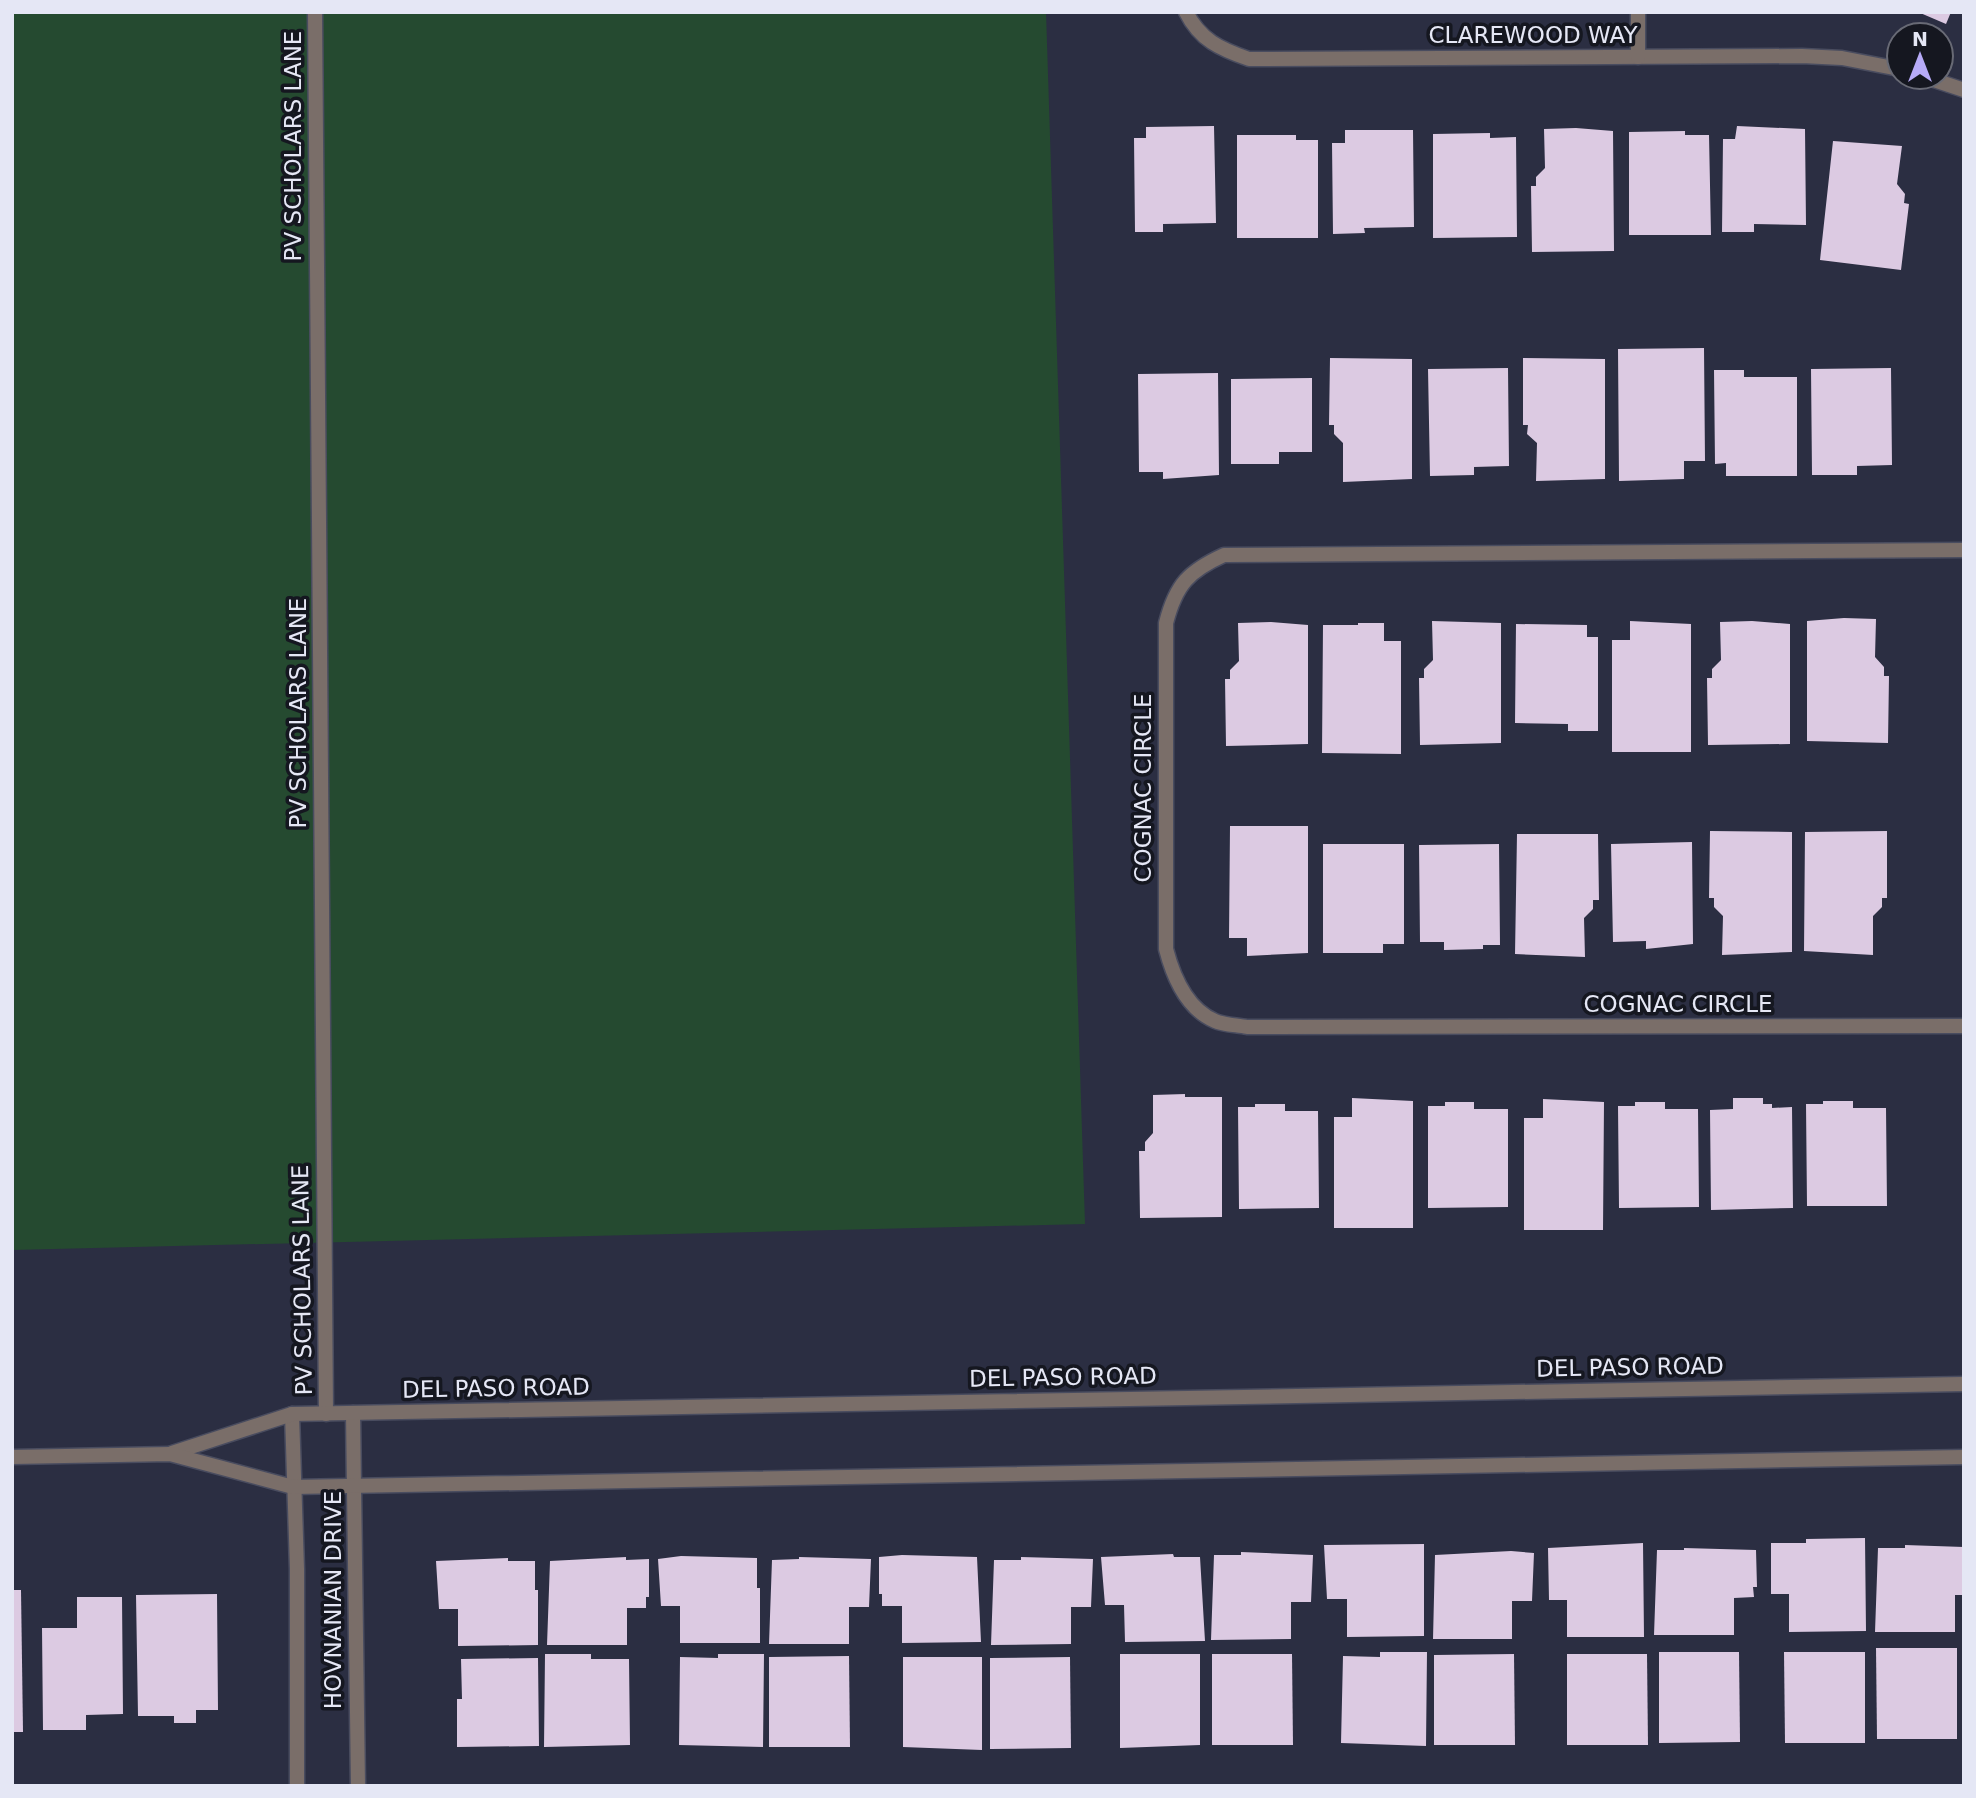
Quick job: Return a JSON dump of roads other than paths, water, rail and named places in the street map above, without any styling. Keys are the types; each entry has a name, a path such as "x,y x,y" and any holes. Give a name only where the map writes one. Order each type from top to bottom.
{"street":[{"name":"PV SCHOLARS LANE","path":"315,12 326,1414"},
{"name":"CLAREWOOD WAY","path":"1186,12 1194,29 1217,48 1249,59 1802,56 1842,58 1885,66"},
{"path":"1638,12 1638,57"},
{"name":"COGNAC CIRCLE","path":"1964,550 1224,555 1196,568 1173,596 1166,623 1166,949 1171,969 1187,998 1213,1020 1247,1027 1964,1026"},
{"name":"DEL PASO ROAD","path":"170,1454 292,1414 1964,1384"},
{"name":"HOVNANIAN DRIVE","path":"354,1413 358,1786"},
{"name":"HOVNANIAN DRIVE","path":"292,1414 297,1786"},
{"name":"DEL PASO ROAD","path":"12,1457 170,1454 293,1487 1964,1457"}]}
